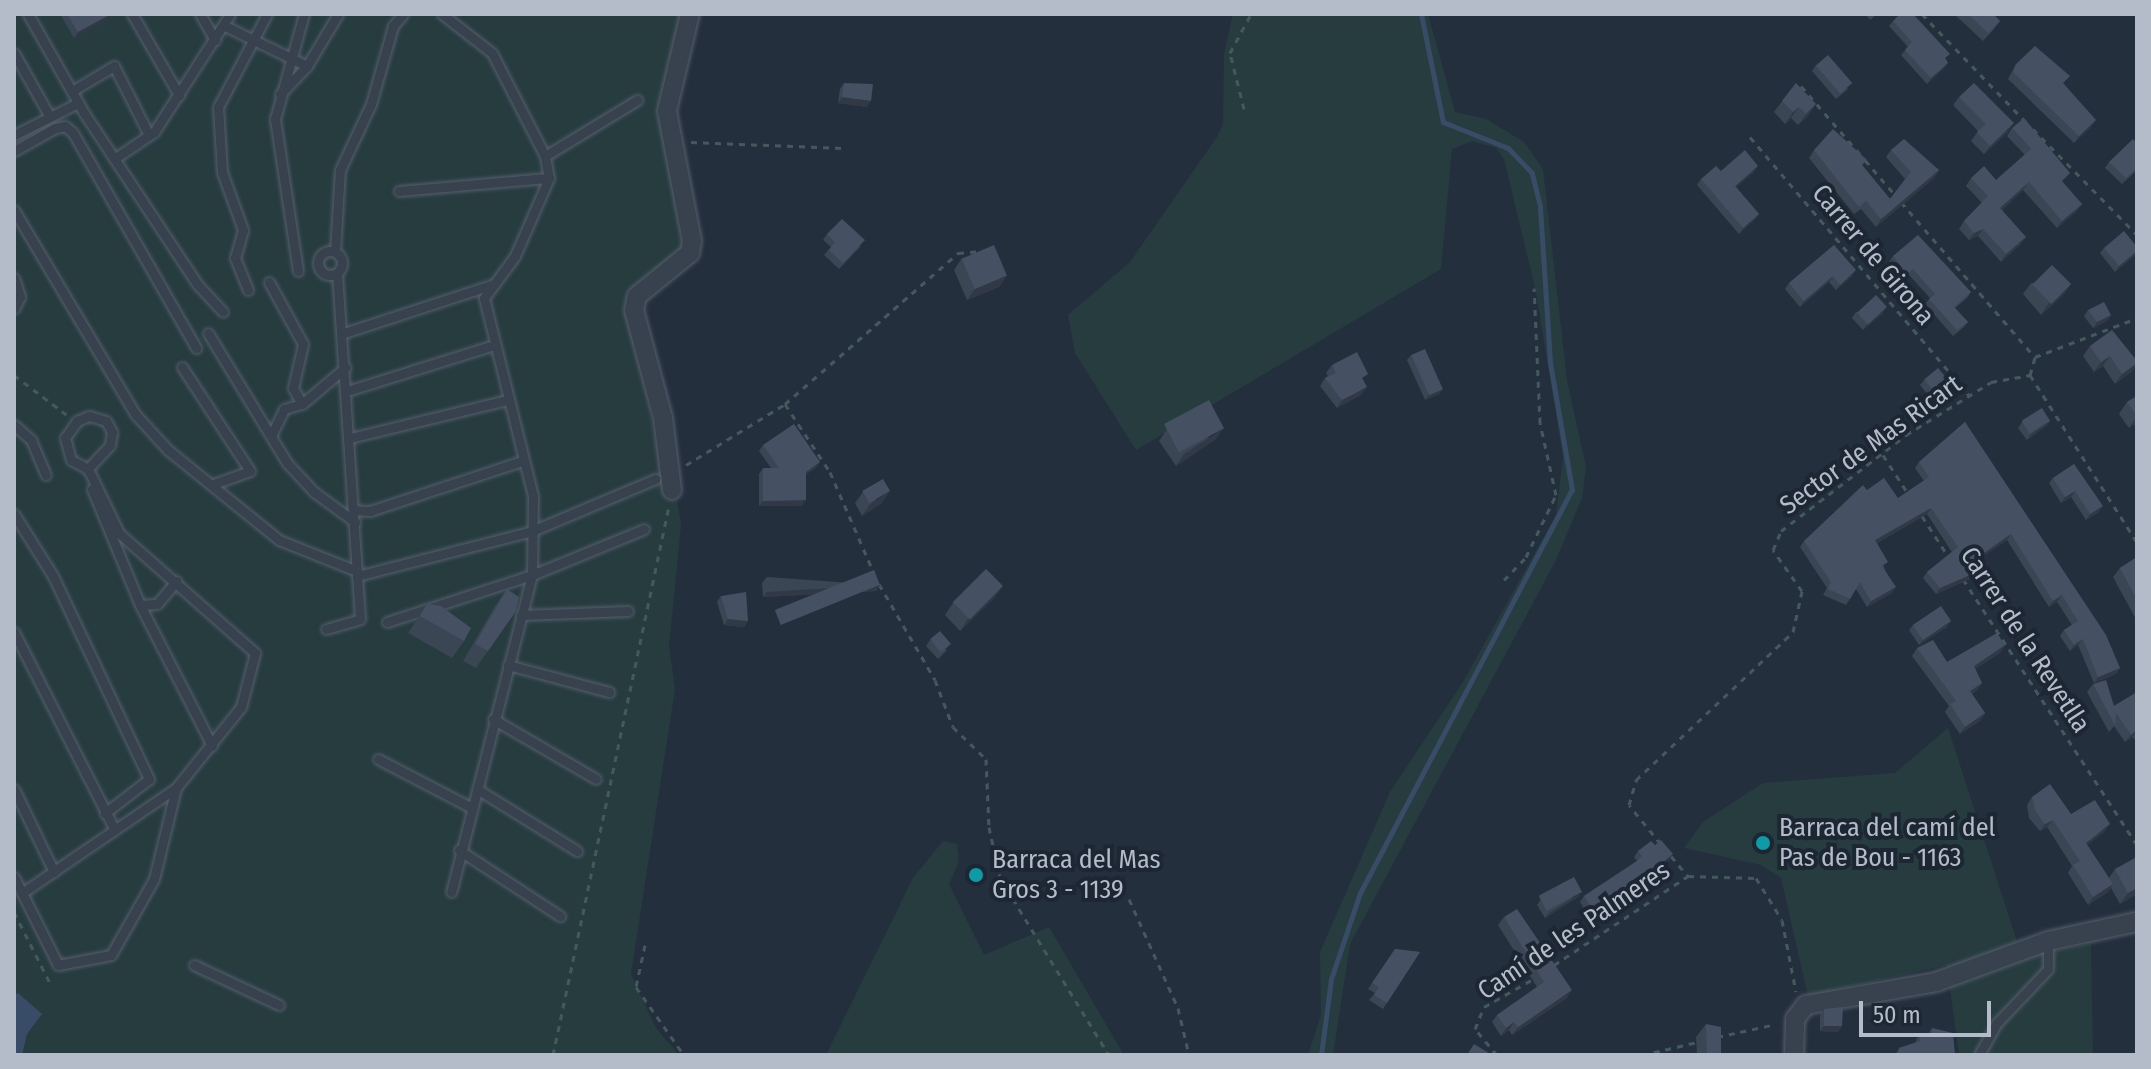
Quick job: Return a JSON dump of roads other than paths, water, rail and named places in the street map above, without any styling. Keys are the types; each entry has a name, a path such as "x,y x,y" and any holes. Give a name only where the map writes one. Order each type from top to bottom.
{"street":[{"path":"666,482 663,418 634,310 637,296 690,253 692,241 671,141 668,89 690,14"},
{"path":"1794,1055 1801,1012 1936,982 2048,941 2137,922"}],"lane":[{"path":"28,14 78,103 117,157 197,284 223,312"},
{"path":"132,14 179,95"},
{"path":"200,14 215,40"},
{"path":"117,157 149,135 179,95 230,14"},
{"path":"248,290 235,258 243,230 222,172 218,107 255,42 267,14"},
{"path":"298,271 275,119 288,57 304,14"},
{"path":"280,94 307,66 338,14"},
{"path":"326,629 360,619 344,333 337,275 342,256 337,246 340,170 371,104 393,26 403,14"},
{"path":"442,14 492,53 545,156 549,178 515,256 484,298 533,496 532,575 459,850 451,892"},
{"path":"225,26 307,66"},
{"path":"14,53 50,117"},
{"path":"72,91 114,66 149,135"},
{"path":"545,156 637,100"},
{"path":"14,135 78,103"},
{"path":"14,151 55,128 65,126 73,133 196,348"},
{"path":"399,191 549,178"},
{"path":"14,210 135,414 211,485 279,540 357,573 532,531 666,482"},
{"path":"337,246 324,252 317,262 320,271 337,275"},
{"path":"14,278 20,297 14,309"},
{"path":"269,282 303,344 293,388 302,404"},
{"path":"344,333 494,284"},
{"path":"208,333 300,479 355,522"},
{"path":"347,391 494,345"},
{"path":"182,367 250,471 211,485"},
{"path":"271,436 284,409 302,404 346,367"},
{"path":"350,438 507,400"},
{"path":"22,893 176,788 241,707 255,653 119,533 85,467 71,460 65,438 77,421 89,416 106,421 112,432 110,445 85,467"},
{"path":"14,425 31,440 46,475"},
{"path":"354,510 370,511 522,461"},
{"path":"85,467 140,605 212,746"},
{"path":"14,514 53,576 149,779 105,813"},
{"path":"387,622 532,575 644,529"},
{"path":"140,605 157,604 176,581"},
{"path":"521,615 628,611"},
{"path":"14,632 115,830"},
{"path":"508,665 609,692"},
{"path":"493,719 596,779"},
{"path":"378,759 472,808"},
{"path":"14,877 58,965 111,955 154,879 176,788"},
{"path":"14,789 54,872"},
{"path":"477,789 577,851"},
{"path":"459,850 560,916"},
{"path":"1979,1055 1997,1023 2048,969 2048,941"},
{"path":"194,965 279,1005"}],"water":[{"path":"18,993 42,1014 27,1034 22,1055 14,1055 14,995"}],"waterway":[{"path":"1321,1055 1331,979 1360,893 1572,490 1550,362 1540,206 1532,173 1508,148 1443,122 1421,14"}],"place":[{"name":"Barraca del camí del Pas de Bou - 1163","path":"1763,843"},
{"name":"Barraca del Mas Gros 3 - 1139","path":"976,875"}]}
